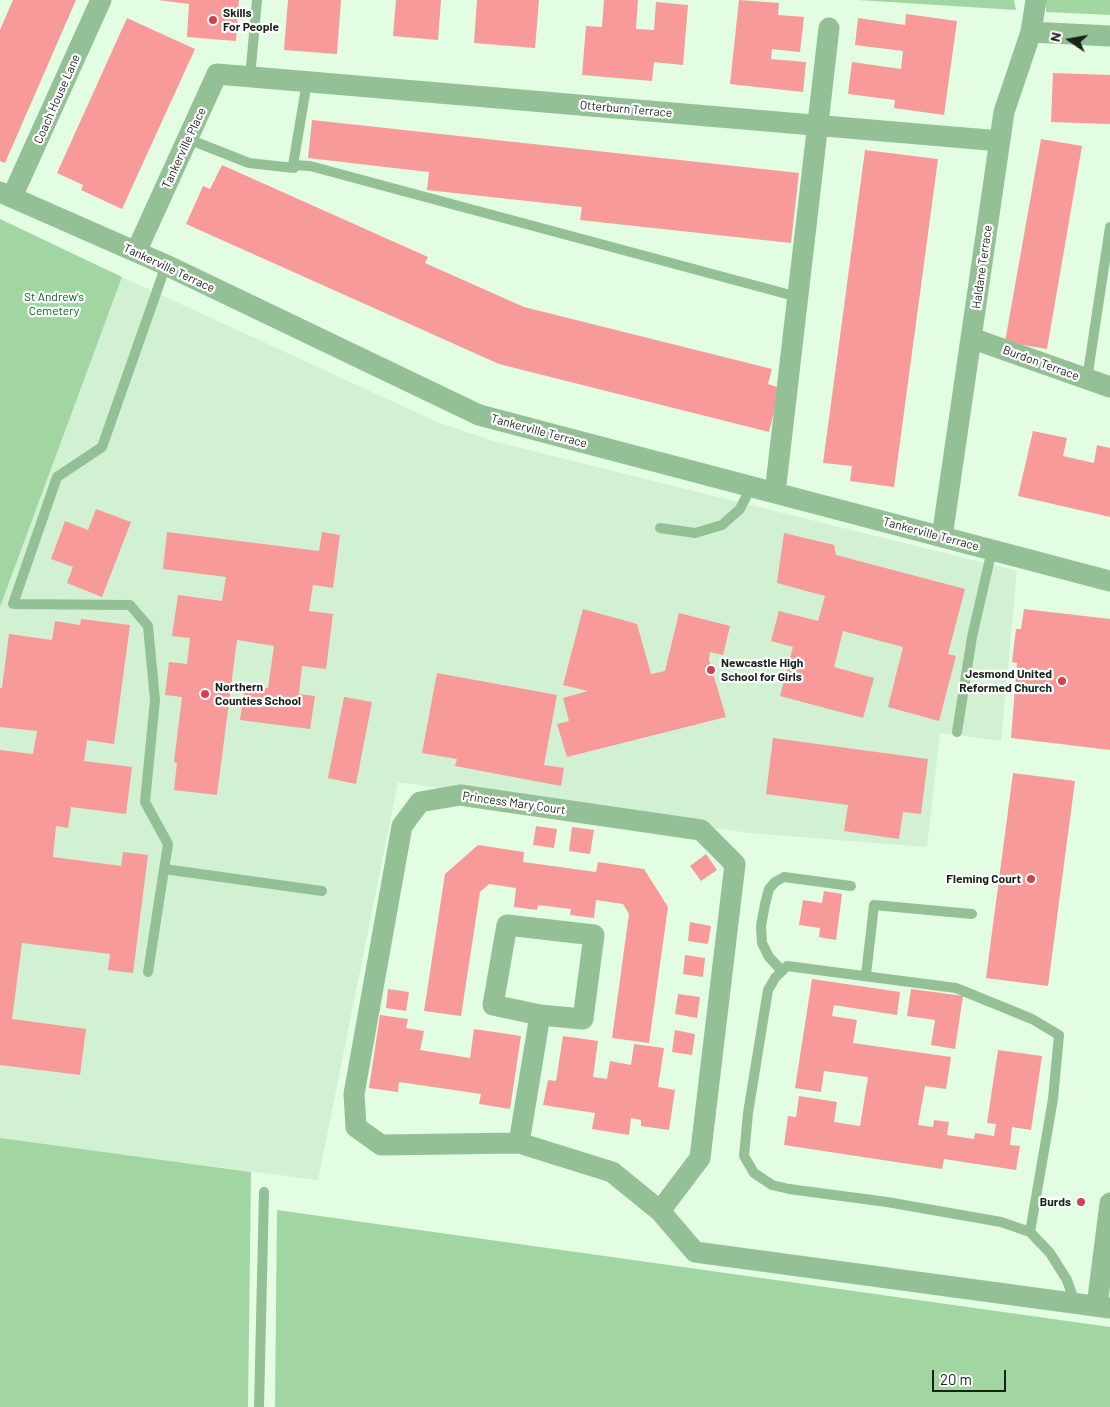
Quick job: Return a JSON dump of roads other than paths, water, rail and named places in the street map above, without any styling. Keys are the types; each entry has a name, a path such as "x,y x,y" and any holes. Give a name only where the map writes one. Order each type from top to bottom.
{"street":[{"name":"Coach House Lane","path":"6,195 101,0"},
{"name":"Haldane Terrace","path":"942,537 1004,112 1031,32 1036,4"},
{"path":"775,493 829,28"},
{"path":"1031,32 1110,36"},
{"name":"Tankerville Place","path":"136,252 217,74 250,78"},
{"name":"Otterburn Terrace","path":"250,78 1000,141"},
{"name":"Tankerville Terrace","path":"6,195 166,265 479,415 1110,581"},
{"name":"Burdon Terrace","path":"971,338 1110,387"},
{"name":"Princess Mary Court","path":"660,1211 700,1158 735,864 701,830 460,795 420,802 402,826 354,1094 356,1127 381,1145 519,1143 612,1172 660,1211 695,1252 1075,1303"},
{"path":"507,925 594,935 583,1019 540,1015 493,1005 507,925"},
{"path":"519,1143 540,1015"},
{"path":"1075,1303 1104,1307 1110,1203"}],"lane":[{"path":"250,78 257,0"},
{"path":"188,139 249,163 294,168 307,82"},
{"path":"293,165 319,169 798,297"},
{"path":"1087,379 1110,227"},
{"path":"148,972 168,844 145,802 155,700 148,626 130,605 13,604 57,477 102,447 166,265"},
{"path":"660,528 695,534 722,525 740,509 751,487"},
{"path":"957,732 972,637 992,550"},
{"path":"164,869 322,891"},
{"path":"782,971 769,957 762,943 761,926 769,889 775,882 784,877 851,886"},
{"path":"866,975 874,905 972,914"},
{"path":"1030,1232 1053,1099 1059,1035 1032,1019 956,988 787,966 768,990 748,1113 744,1156 754,1174 772,1185 789,1189 887,1202 1001,1222 1030,1232 1050,1252 1068,1280 1075,1303"},
{"path":"259,1407 264,1192"}],"place":[{"name":"Skills For People","path":"213,20"},
{"name":"Newcastle High School for Girls","path":"711,670"},
{"name":"Jesmond United Reformed Church","path":"1062,681"},
{"name":"Northern Counties School","path":"205,694"},
{"name":"Fleming Court","path":"1031,879"},
{"name":"Burds","path":"1081,1202"}],"park label":[{"name":"St Andrew's Cemetery","path":"54,304"}]}
